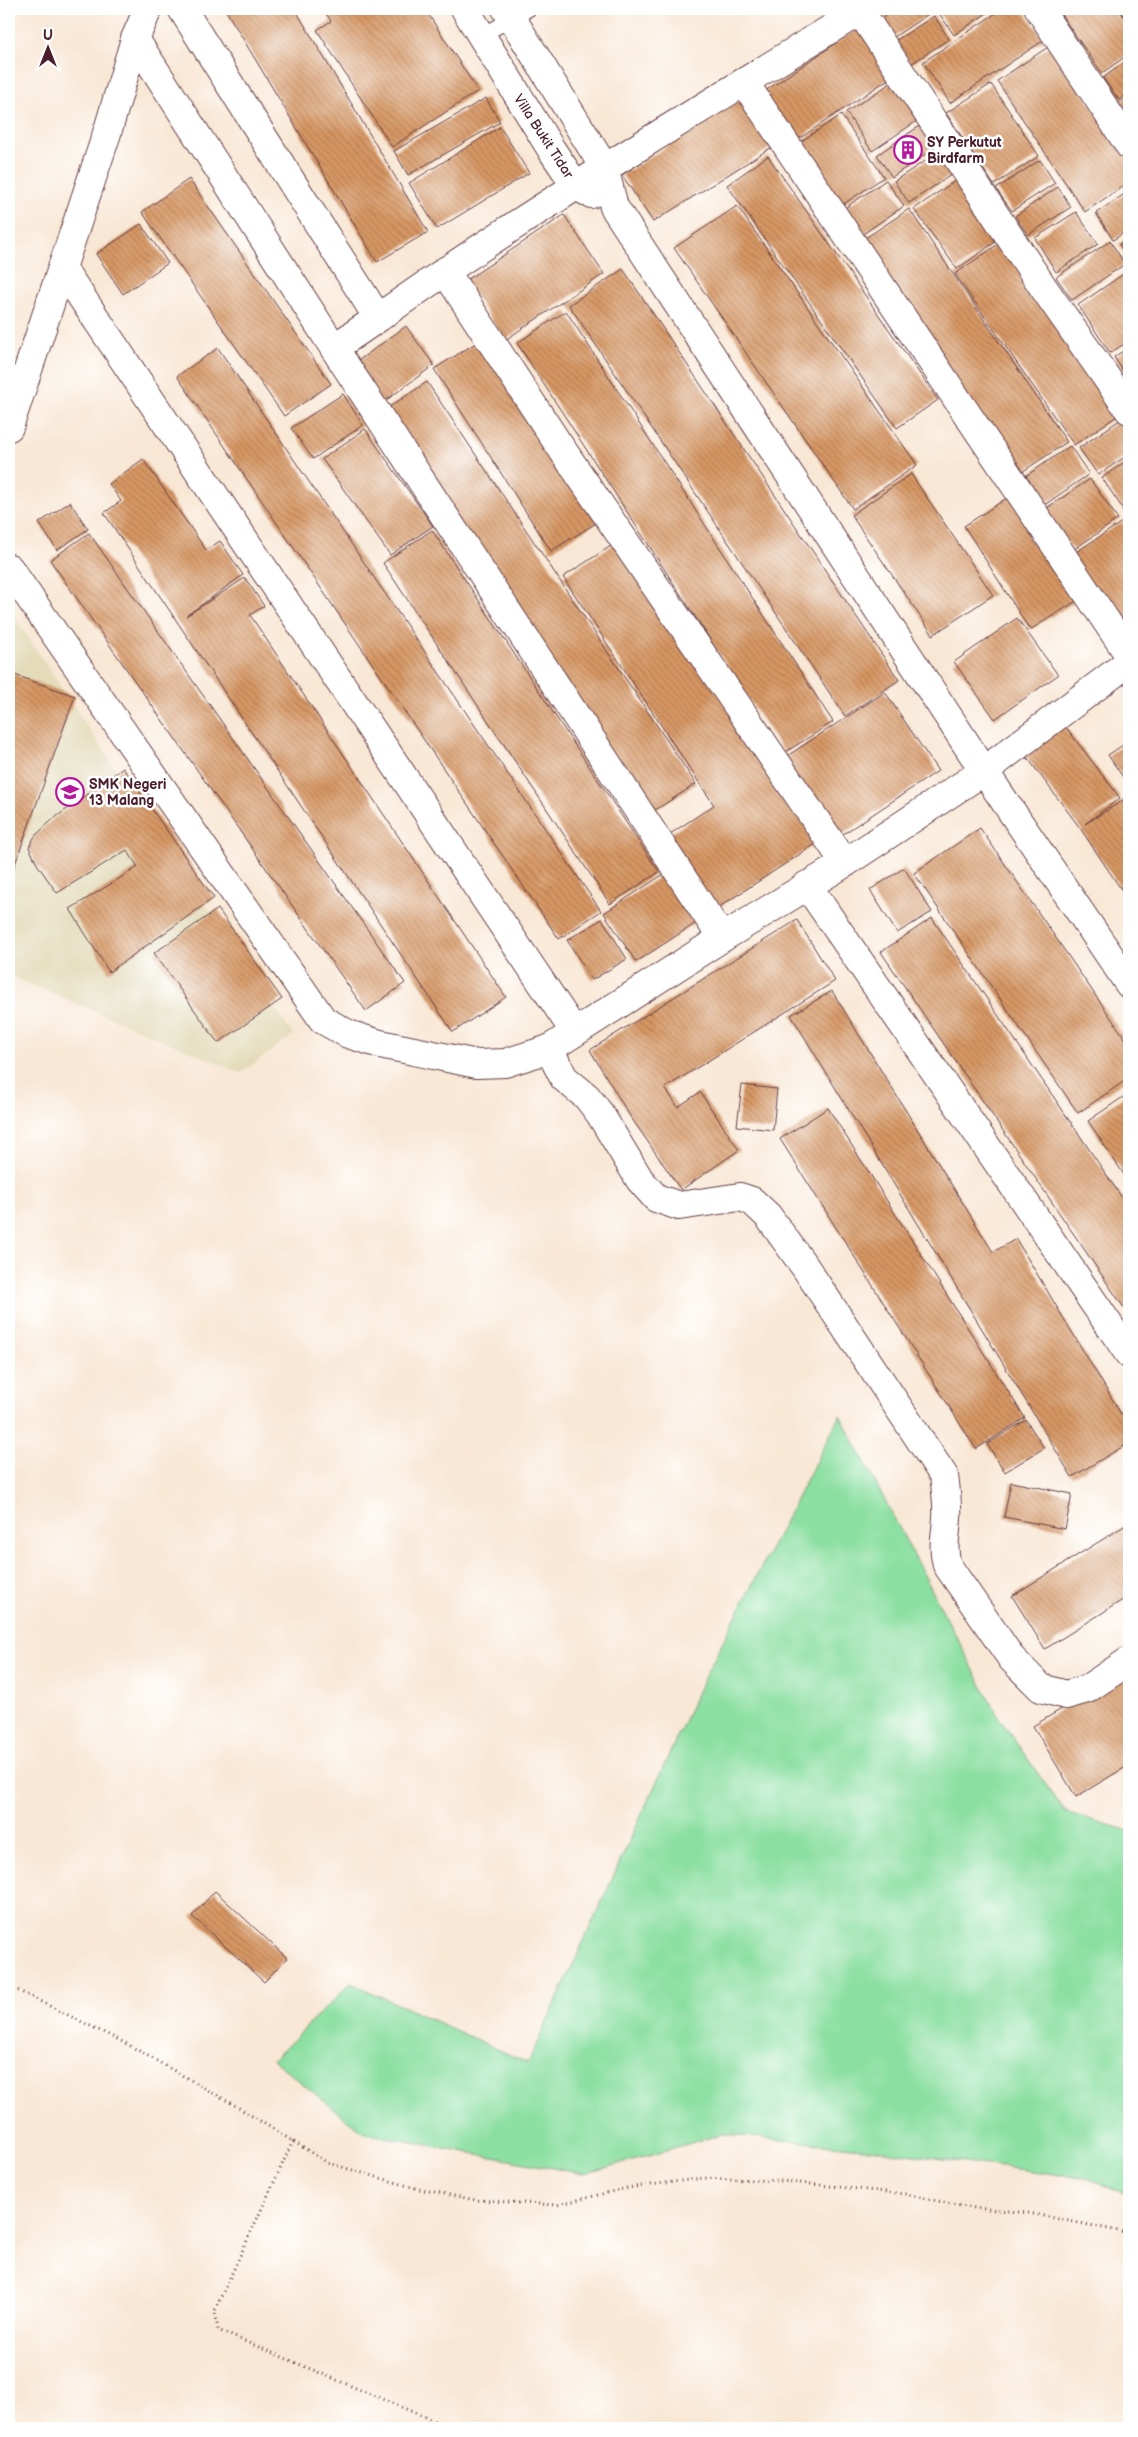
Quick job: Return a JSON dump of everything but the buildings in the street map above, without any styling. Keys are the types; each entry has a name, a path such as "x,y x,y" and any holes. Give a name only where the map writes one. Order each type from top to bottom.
{"street":[{"path":"9,427 107,133 135,39 148,9"},
{"path":"182,9 378,318"},
{"name":"Villa Bukit Tidar","path":"465,9 576,186 614,207"},
{"path":"1040,9 1129,145"},
{"path":"334,348 444,271 604,167 859,10 1043,287 1129,410"},
{"path":"515,12 604,167 614,207 984,771 1129,984"},
{"path":"135,39 334,348 722,938"},
{"path":"744,82 1129,655"},
{"path":"62,268 574,1031"},
{"path":"444,271 557,442 845,863"},
{"path":"9,568 324,1020 348,1034 380,1044 477,1064 505,1063 549,1049 574,1031 722,938 845,863 984,771 1129,662"},
{"path":"807,886 1129,1354"},
{"path":"549,1049 564,1078 587,1097 600,1114 640,1180 656,1198 679,1206 740,1197 752,1201 768,1216 805,1267 944,1476 948,1497 948,1517 943,1550 948,1565 1012,1659 1041,1688 1066,1695 1087,1689 1129,1661"}],"lane":[{"path":"481,36 515,12"}],"path":[{"path":"9,1986 127,2044 328,2163 419,2190 476,2200 557,2205 627,2188 704,2178 782,2181 905,2194 966,2207 1028,2213 1129,2234"},
{"path":"293,2142 215,2310 218,2330 451,2428"}],"shaded area":[{"name":"SMK Negeri 13 Malang","path":"9,609 293,1035 241,1073 9,975"}],"green space":[{"path":"840,1415 999,1718 1065,1812 1129,1831 1129,2195 1090,2179 862,2148 722,2134 584,2174 364,2133 273,2060 351,1983 528,2063 705,1676"}],"place":[{"name":"SY Perkutut Birdfarm","path":"908,150"},
{"name":"SMK Negeri 13 Malang","path":"70,792"}]}
